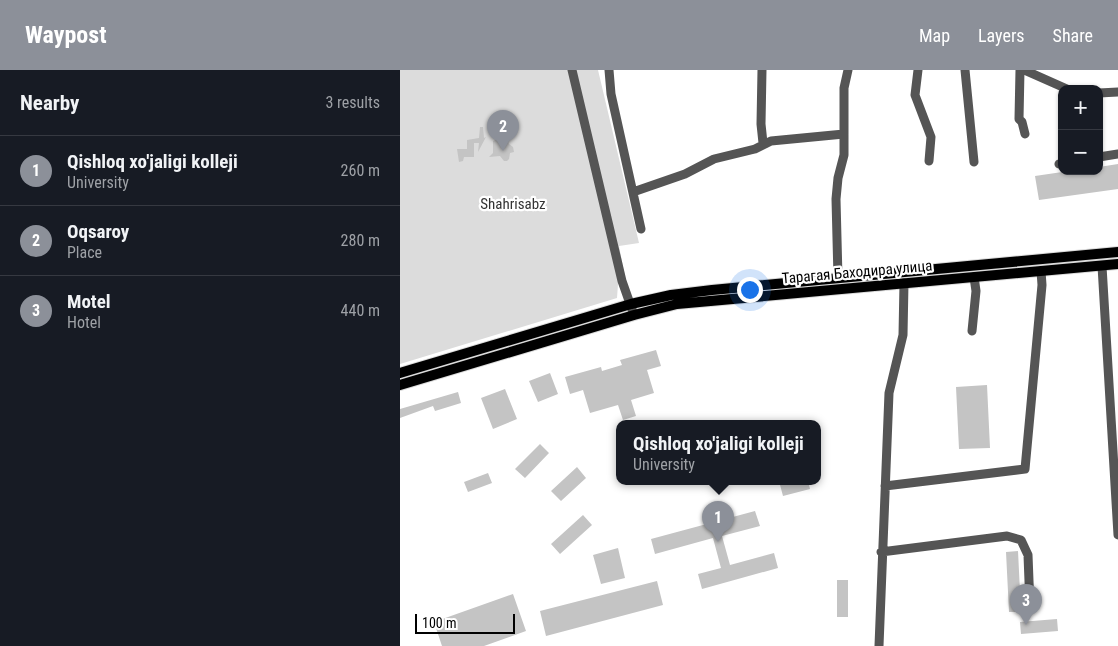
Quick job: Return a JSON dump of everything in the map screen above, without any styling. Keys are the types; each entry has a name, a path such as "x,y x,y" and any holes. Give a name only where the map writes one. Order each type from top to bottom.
{"main road":[{"name":"Тарагая Баходира улица","path":"400,373 632,304 671,295 1118,252"},
{"name":"Тарагая Баходира улица","path":"400,386 634,315 678,304 1118,264"}],"street":[{"path":"572,70 622,281 632,304 634,315"},
{"path":"609,70 611,94 641,229"},
{"path":"762,70 761,124 763,143"},
{"path":"838,278 836,199 838,178 844,155 844,88 848,70"},
{"path":"918,70 915,95 930,137 929,161"},
{"path":"965,70 974,162"},
{"path":"1020,70 1018,119 1022,122 1025,134"},
{"path":"1024,70 1059,85"},
{"path":"1103,93 1118,92"},
{"path":"633,192 685,174 714,159 755,149 763,143 770,141 844,134"},
{"path":"1103,156 1118,154"},
{"path":"1102,266 1118,535"},
{"path":"885,486 1025,470 1041,294 1041,271"},
{"path":"972,331 976,290 974,277"},
{"path":"878,646 889,393 903,335 904,283"},
{"path":"881,552 1007,536 1021,540 1028,556 1030,607"}],"green space":[{"name":"Shahrisabz","path":"400,70 598,70 639,243 619,246 626,282 618,284 617,298 400,364"}],"building":[{"path":"480,127 483,127 484,138 486,137 478,152 479,143 474,143 474,157 464,157 463,161 459,162 457,149 467,149 467,140 479,138"},
{"path":"507,139 513,147 514,152 510,153 507,161 504,161 500,156 489,157 493,153 493,141"},
{"path":"1118,164 1118,189 1039,200 1035,176 1058,173 1058,175 1103,175 1103,166"},
{"path":"656,350 661,366 647,370 654,393 631,400 636,416 623,420 618,405 590,413 583,390 570,394 565,377 601,367 602,371 622,365 620,360"},
{"path":"550,373 558,394 538,402 529,381"},
{"path":"987,385 990,448 959,449 956,387"},
{"path":"505,389 517,419 493,429 481,398"},
{"path":"458,392 461,403 435,411 433,406 400,418 400,409"},
{"path":"540,444 549,453 525,478 515,469"},
{"path":"577,467 586,478 561,501 551,491"},
{"path":"488,473 492,483 468,492 464,482"},
{"path":"780,485 809,485 810,489 783,496"},
{"path":"755,511 760,526 722,536 730,565 774,553 778,568 702,589 698,574 721,568 713,538 655,554 651,539"},
{"path":"583,515 592,525 560,554 551,544"},
{"path":"618,548 625,578 601,584 593,555"},
{"path":"1018,551 1021,612 1009,612 1006,552"},
{"path":"837,580 848,580 848,617 837,617"},
{"path":"657,581 663,605 546,636 540,611"},
{"path":"513,594 526,631 484,646 442,646 434,622"},
{"path":"1057,619 1058,631 1021,634 1020,622"}],"place":[{"name":"Oqsaroy","path":"503,151"},
{"name":"Qishloq xo'jaligi kolleji","path":"718,542"},
{"name":"Motel","path":"1026,625"}]}
